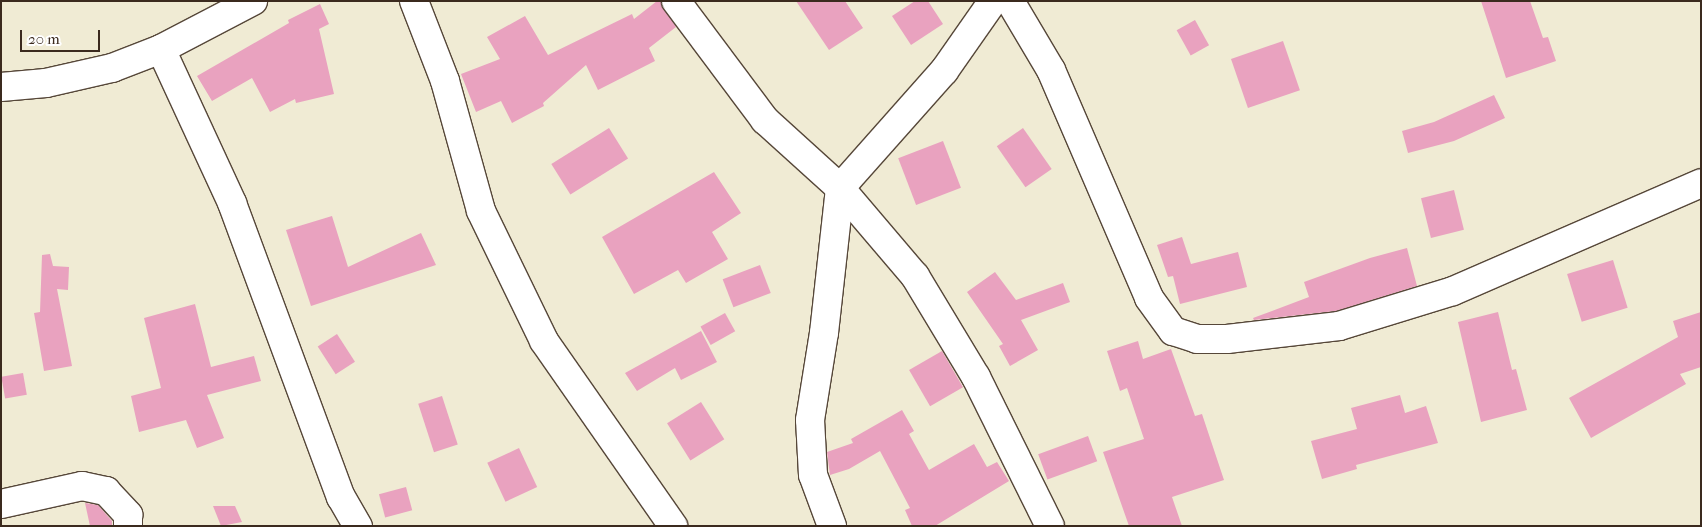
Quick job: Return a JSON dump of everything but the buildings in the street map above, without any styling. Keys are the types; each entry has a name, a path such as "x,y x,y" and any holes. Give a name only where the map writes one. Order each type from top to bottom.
{"street":[{"path":"414,1 445,81 481,211 544,341 673,526"},
{"path":"676,1 765,120 840,188 915,276 976,377 1050,526"},
{"path":"832,526 813,475 810,420 824,333 840,188 944,71 993,1"},
{"path":"1010,1 1051,70 1149,298 1173,331 1197,339 1227,339 1339,326 1453,291 1701,183"},
{"path":"1,87 46,83 112,68 161,49 247,3"},
{"path":"161,49 232,203 341,497 358,526"},
{"path":"1,504 82,486 106,491 128,515 128,526"}]}
